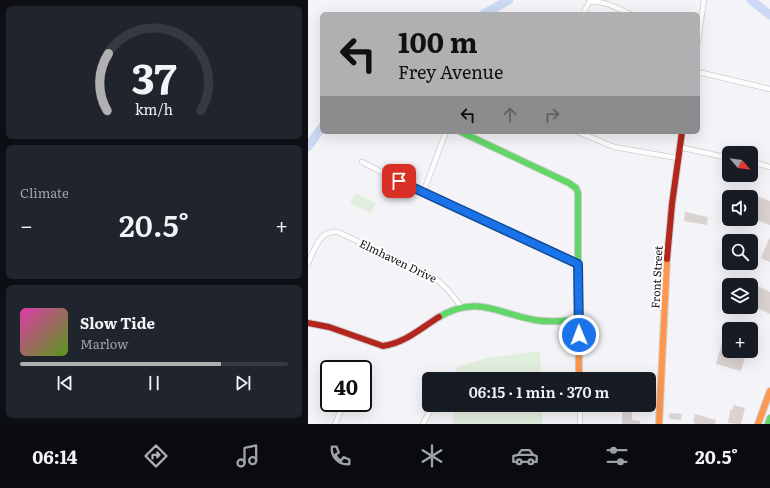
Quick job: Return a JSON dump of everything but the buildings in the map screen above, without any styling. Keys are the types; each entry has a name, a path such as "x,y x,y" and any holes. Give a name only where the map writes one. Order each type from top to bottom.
{"street":[{"path":"585,12 589,2 598,0 626,12"},
{"path":"700,25 704,0"},
{"path":"700,72 770,89"},
{"path":"423,193 445,134"},
{"path":"465,134 569,183 576,188 578,192 579,372"},
{"path":"583,134 614,147 678,158"},
{"name":"Front Street","path":"659,424 672,196 682,134"},
{"path":"679,147 722,156"},
{"path":"362,162 423,193 578,264"},
{"path":"758,164 770,167"},
{"name":"Elmhaven Drive","path":"308,263 320,238 332,231 338,232 441,282 451,292 461,307"},
{"path":"308,324 324,325 335,328 383,346 393,345 402,341 438,317 451,310 461,307 493,307 531,320 579,320"},
{"path":"758,424 770,391"},
{"path":"335,424 340,412"},
{"path":"423,424 429,412"},
{"path":"580,412 580,424"},
{"path":"768,424 770,418"}],"green space":[{"path":"355,193 376,203 371,213 350,203"},
{"path":"540,351 541,372 456,372 456,367 486,358"},
{"path":"454,412 542,412 542,424 453,424"}],"waterway":[{"path":"488,12 509,0"},
{"path":"751,0 770,15"},
{"path":"308,147 320,130"}],"traffic: fast":[{"path":"465,134 569,183 576,188 578,193 578,267"},
{"path":"439,317 453,310 477,306 541,321 579,320"},
{"path":"768,424 770,418"}],"traffic: slow":[{"path":"659,424 667,259"},
{"path":"578,267 579,372"},
{"path":"758,424 770,391"}],"traffic: jam":[{"path":"667,259 672,204 682,134"},
{"path":"308,323 329,327 383,346 406,338 439,317"}],"route":[{"path":"399,181 578,264 579,335"}]}
